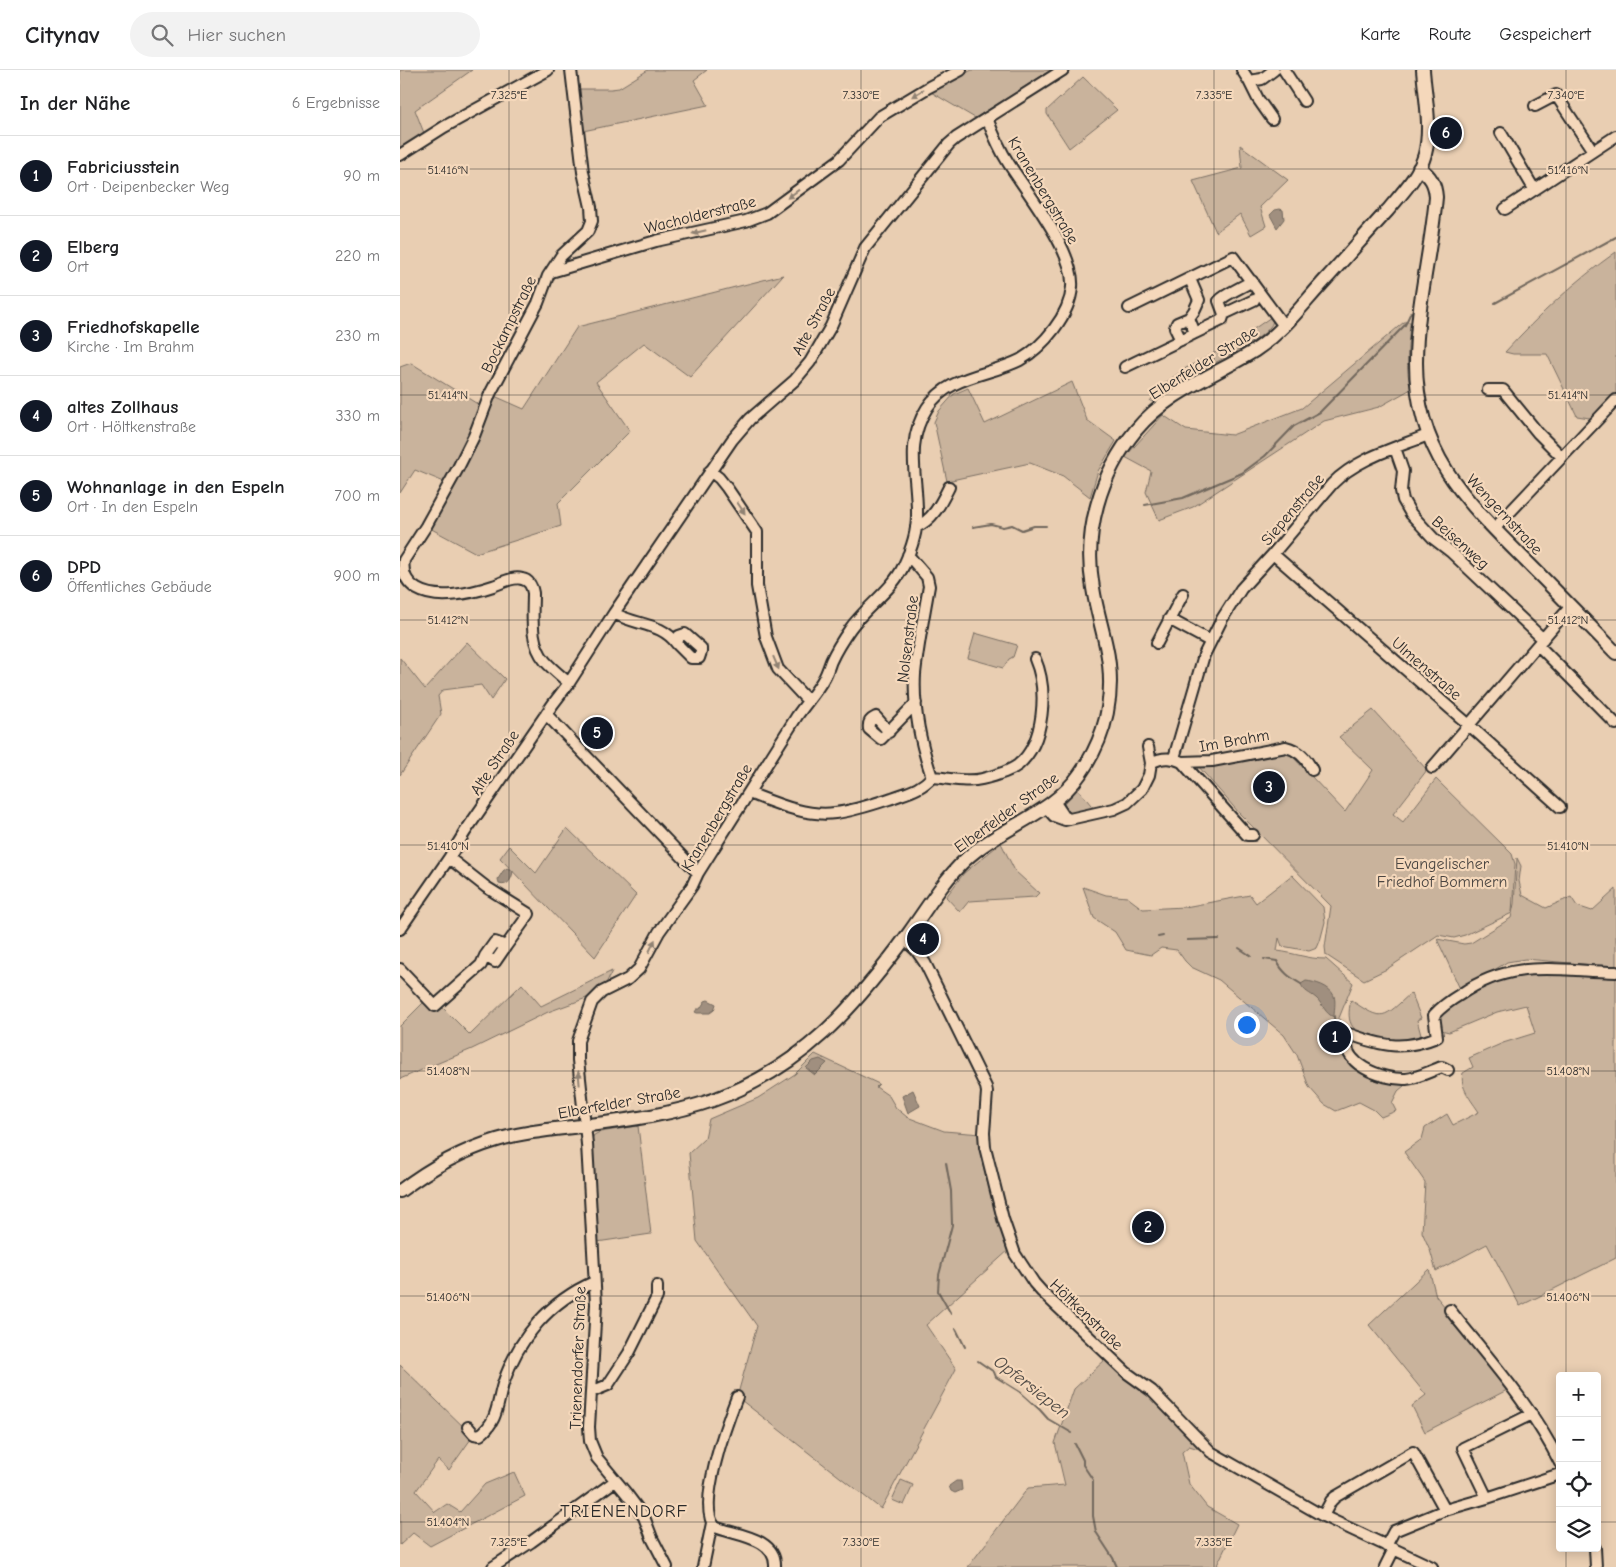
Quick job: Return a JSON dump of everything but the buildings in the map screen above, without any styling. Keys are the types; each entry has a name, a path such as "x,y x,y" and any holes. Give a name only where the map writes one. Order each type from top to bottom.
{"main road":[{"name":"Elberfelder Straße","path":"400,1191 441,1164 494,1141 521,1134 641,1118 712,1100 757,1082 794,1058 835,1023 875,977 944,884 968,857 987,842 1050,804 1073,783 1090,759 1103,730 1110,702 1110,666 1093,588 1090,547 1098,500 1108,474 1128,441 1158,407 1189,387 1256,350 1284,326 1352,252 1399,197 1419,168 1425,154 1428,130 1422,70"},
{"name":"Wengernstraße","path":"1419,168 1426,172 1433,182 1436,197 1419,311 1416,363 1419,400 1428,435 1441,463 1470,504 1616,653"}],"street":[{"path":"400,155 444,127 548,70"},
{"name":"Bockampstraße","path":"569,683 545,661 537,650 534,640 533,593 527,580 516,578 488,588 439,596 422,591 411,585 403,573 404,560 426,526 458,468 474,436 490,394 538,303 548,276 561,256 588,231 592,220 592,207 583,172 571,70"},
{"name":"Wacholderstraße","path":"551,272 656,241 746,220 767,213 839,160 879,116 962,70"},
{"name":"Alte Straße","path":"400,930 732,440 746,423 795,380 810,362 831,326 862,254 880,229 949,144 1063,70"},
{"path":"1242,70 1272,120"},
{"path":"1252,86 1274,70"},
{"path":"1284,70 1304,101"},
{"path":"1535,106 1556,95 1593,151"},
{"name":"Kranenbergstraße","path":"584,1126 578,1047 592,1002 602,992 628,979 639,969 659,932 692,886 698,873 807,700 824,680 832,659 852,626 902,570 916,527 917,505 913,448 916,431 929,405 945,389 956,383 1010,364 1031,353 1057,325 1067,307 1072,288 1071,272 1064,250 1008,162 987,118"},
{"path":"1501,133 1534,189"},
{"path":"1505,209 1616,136"},
{"path":"1129,308 1233,257 1284,326"},
{"path":"1181,340 1175,325 1188,318 1194,312 1199,300 1190,279"},
{"path":"1125,367 1222,320 1224,314 1219,301 1222,297 1244,287 1252,281"},
{"path":"1224,314 1254,300"},
{"path":"1188,318 1195,333"},
{"path":"1488,390 1503,390 1538,433 1562,457"},
{"path":"1494,529 1616,400"},
{"name":"Siepenstraße","path":"1178,760 1204,655 1236,596 1337,479 1359,465 1428,435"},
{"name":"Beisenweg","path":"1395,448 1403,471 1401,491 1403,500 1411,514 1434,539 1451,552 1540,642 1616,724"},
{"path":"710,471 727,488 757,532 757,586 766,637 778,669 807,700"},
{"path":"916,527 924,524 938,508 949,487"},
{"name":"Ulmenstraße","path":"1273,554 1560,807"},
{"name":"Nolsenstraße","path":"908,555 927,577 929,586 915,674 916,703 924,754 932,777"},
{"path":"1157,643 1183,594"},
{"path":"1432,768 1571,606"},
{"path":"614,613 633,622 664,630 670,634 677,644"},
{"path":"1169,619 1210,641"},
{"path":"749,793 788,808 834,814 871,805 924,786 932,777 972,781 1013,768 1023,760 1033,744 1041,723 1042,695 1040,670 1035,659"},
{"name":"Nolsenstraße","path":"889,732 916,703"},
{"path":"546,714 698,873"},
{"name":"Im Brahm","path":"1178,760 1212,761 1286,746 1300,755 1312,770"},
{"path":"1050,804 1054,816 1060,820 1106,812 1127,803 1142,789 1149,775 1151,763 1148,747"},
{"path":"1151,763 1167,758 1178,760 1246,835 1253,835"},
{"path":"400,969 436,1006 481,965 494,942 506,946 529,914 486,887 449,858"},
{"name":"Höltkenstraße","path":"904,939 916,950 925,963 988,1092 984,1139 988,1164 1012,1249 1034,1283 1127,1373 1152,1391 1206,1448 1324,1516 1432,1567"},
{"path":"1448,1070 1442,1067 1415,1077 1382,1077 1364,1068 1350,1056 1346,1049 1346,1041 1349,1034 1374,1043 1393,1046 1425,1041 1437,1036 1434,1015 1440,1008 1478,983 1496,974 1541,969 1616,972"},
{"name":"Trienendorfer Straße","path":"584,1126 596,1324 589,1427 590,1441 600,1463 626,1493 645,1520 667,1567"},
{"path":"468,1427 477,1436 480,1435 497,1413 502,1387 511,1364 520,1345 537,1322 560,1301 576,1290 594,1282"},
{"path":"591,1392 608,1385 629,1353 657,1297 657,1286"},
{"path":"1450,1310 1515,1390 1532,1414 1559,1462"},
{"path":"736,1397 724,1431 710,1489 709,1516 712,1523 720,1529 746,1535 762,1544 774,1559 775,1567"},
{"path":"1487,1498 1463,1448 1532,1414"},
{"path":"1324,1516 1335,1497 1413,1452 1445,1510"},
{"path":"1385,1567 1394,1531 1445,1510 1556,1475"},
{"path":"492,1567 531,1542 615,1481"},
{"path":"703,1567 712,1523"},
{"path":"1595,1552 1596,1567"}],"green space":[{"path":"400,70 472,70 415,110 424,133 400,148"},
{"path":"648,70 707,70 694,80 708,105 583,131 576,89 619,88"},
{"path":"972,70 1051,70 975,118 929,91"},
{"path":"1083,77 1117,110 1069,148 1047,114 1047,110"},
{"path":"1240,145 1288,180 1260,207 1266,226 1251,235 1240,214 1216,232 1193,181 1242,168"},
{"path":"1616,252 1616,399 1596,419 1577,416 1547,354 1513,354 1505,352 1558,299"},
{"path":"783,275 690,377 644,343 596,382 630,431 558,503 561,526 476,553 426,526 449,484 415,470 400,493 400,367 411,363 484,408 490,394 524,409 577,327"},
{"path":"1271,317 1273,321 1269,329 1259,337 1231,355 1187,377 1153,402 1150,401 1164,384 1186,368 1232,344"},
{"path":"1404,322 1411,322 1408,374 1411,389 1379,407 1324,421 1193,507 1159,520 1146,492 1151,471 1125,457 1163,415 1186,430 1232,435 1302,408"},
{"path":"1072,382 1087,420 1116,441 1098,471 1090,497 1063,476 1030,463 947,481 934,422 939,411 954,394 968,388 985,424"},
{"path":"975,633 1017,645 1013,657 1009,659 1003,668 968,658"},
{"path":"467,642 505,679 491,700 481,685 443,690 438,696 441,714 400,775 400,658 425,689"},
{"name":"Evangelischer Friedhof Bommern","path":"1373,710 1427,770 1393,814 1403,822 1436,779 1512,854 1515,864 1512,913 1465,935 1454,938 1438,935 1387,969 1364,980 1326,955 1325,947 1331,906 1240,814 1198,766 1284,751 1293,757 1345,812 1373,770 1339,737"},
{"path":"1078,789 1095,810 1067,813 1063,806"},
{"path":"567,828 636,895 595,957 500,858 509,846 536,873"},
{"path":"1001,843 1015,871 1039,893 1035,897 969,901 960,912 946,897 964,873"},
{"path":"1517,858 1521,866 1519,881 1522,895 1546,908 1571,897 1577,906 1592,911 1616,889 1616,967 1525,959 1507,962 1461,991 1437,939 1464,944 1471,943 1511,918 1514,904"},
{"path":"1292,875 1323,907 1325,922 1317,948 1309,951 1282,946 1279,938 1277,951 1326,959 1353,983 1339,1018 1342,1032 1341,1044 1351,1062 1411,1080 1398,1091 1392,1103 1396,1111 1381,1117 1374,1110 1359,1102 1336,1111 1324,1104 1309,1087 1297,1055 1284,1035 1219,980 1191,967 1177,950 1161,948 1151,955 1126,950 1115,932 1094,918 1083,887 1106,895 1127,897 1143,909 1185,907 1250,895 1256,903"},
{"path":"612,971 603,990 592,996 548,1012 472,1049 400,1079 400,1026 427,999 438,1012 443,1008 470,1035 522,984 541,1006"},
{"path":"1520,971 1616,974 1616,1258 1520,1306 1487,1244 1436,1271 1422,1232 1425,1182 1404,1152 1422,1139 1425,1128 1447,1114 1453,1125 1479,1112 1464,1089 1463,1073 1473,1067 1469,1058 1503,1043 1535,1033 1526,1005 1497,1012 1449,1032 1441,1030 1437,1024 1441,1014 1459,997 1485,984"},
{"path":"1411,993 1421,1018 1417,1020 1422,1039 1402,1044 1390,1044 1356,1031 1350,1022 1349,1009 1351,1000 1370,1012 1383,1014 1394,1008"},
{"path":"815,1054 879,1084 876,1087 889,1096 896,1108 907,1117 944,1131 981,1134 1010,1249 926,1325 956,1369 881,1509 737,1397 757,1326 697,1241 689,1153 705,1138 709,1119 758,1098 795,1074"},
{"path":"638,1126 651,1234 597,1242 590,1143 594,1135 600,1132"},
{"path":"1429,1269 1436,1296 1511,1388 1425,1432 1412,1406 1426,1395 1369,1325"},
{"path":"1107,1358 1151,1393 1206,1451 1189,1446 1182,1452 1189,1484 1207,1507 1237,1524 1217,1565 1221,1567 968,1567 1028,1488 1065,1485 1055,1443 1074,1389"},
{"path":"400,1365 473,1436 449,1470 438,1460 416,1491 435,1512 447,1504 460,1512 485,1484 514,1472 525,1496 430,1546 413,1533 400,1545"},
{"path":"901,1480 913,1485 904,1505 892,1500"}],"shaded area":[{"path":"1275,210 1283,210 1284,219 1277,228 1270,215"},
{"path":"507,868 513,871 511,879 505,884 499,884 498,879"},
{"path":"1306,981 1322,985 1332,993 1335,1001 1334,1017 1328,1014 1318,1000 1304,989 1301,984"},
{"path":"708,1000 716,1004 714,1010 710,1013 695,1012 697,1009 700,1009 705,1001"},
{"path":"820,1059 827,1063 815,1075 806,1068 813,1061"},
{"path":"913,1090 920,1106 908,1113 902,1096"},
{"path":"956,1481 961,1481 962,1490 955,1493 951,1491 949,1486"}],"waterway":[{"path":"1495,303 1616,237"},
{"path":"1145,505 1183,498 1242,473 1265,456 1294,426 1320,412 1405,325 1411,312"},
{"path":"973,527 991,524 1003,527 1012,525 1022,530 1034,526 1046,526"},
{"path":"1158,937 1163,936"},
{"path":"1187,940 1219,939"},
{"path":"1239,948 1251,956"},
{"path":"1264,959 1277,961 1290,977 1301,984"},
{"path":"1334,1017 1335,1026"},
{"name":"Opfersiepen","path":"946,1163 951,1191 952,1225 939,1275 938,1291 951,1314"},
{"name":"Opfersiepen","path":"956,1329 965,1347"},
{"name":"Opfersiepen","path":"978,1361 994,1372 996,1377 1020,1392 1048,1419 1072,1433"},
{"name":"Opfersiepen","path":"1075,1444 1083,1460 1083,1465 1093,1480 1093,1516 1096,1532 1117,1567"}],"place":[{"name":"DPD","path":"1446,133"},
{"name":"Wohnanlage in den Espeln","path":"597,733"},
{"name":"Friedhofskapelle","path":"1269,787"},
{"name":"altes Zollhaus","path":"923,939"},
{"name":"Fabriciusstein","path":"1335,1037"},
{"name":"Elberg","path":"1148,1227"}],"district":[{"name":"TRIENENDORF","path":"624,1511"}]}
